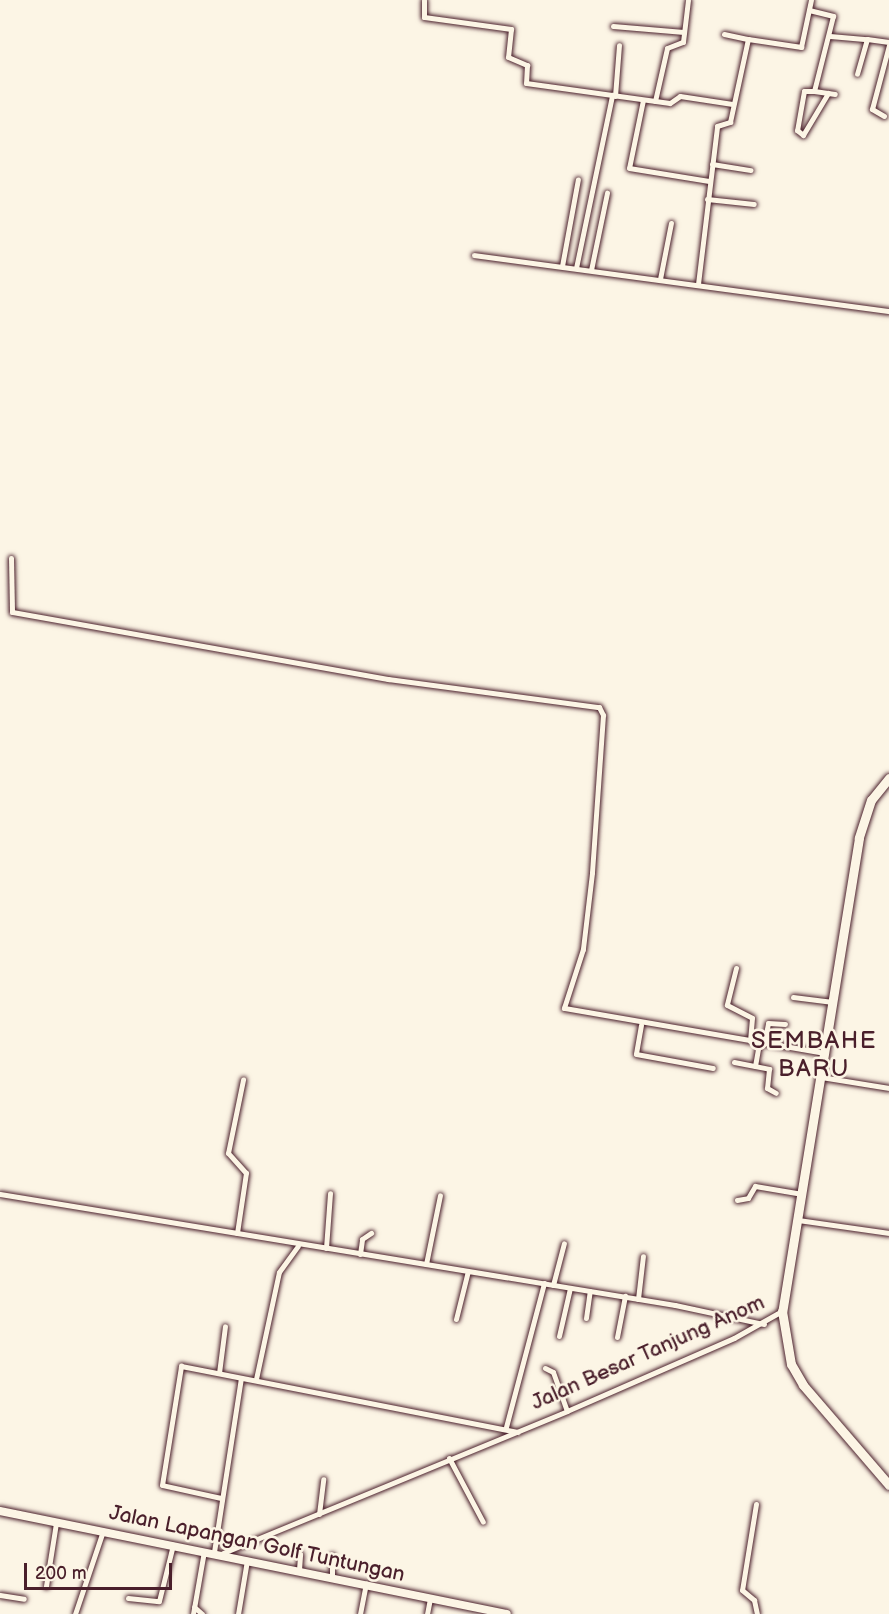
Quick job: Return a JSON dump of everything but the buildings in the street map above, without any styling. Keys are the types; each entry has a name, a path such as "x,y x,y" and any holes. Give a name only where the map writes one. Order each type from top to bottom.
{"main road":[{"name":"Jalan Besar Tanjung Anom","path":"782,1311 860,834 871,800 889,778"},
{"path":"782,1311 791,1364 803,1385 889,1485"}],"street":[{"path":"423,0 424,17 511,29 508,57 526,65 526,83 670,103 680,96 732,104"},
{"path":"655,101 667,48 681,45 688,0"},
{"path":"724,34 801,47 810,0"},
{"path":"809,10 833,15 830,36 814,92"},
{"path":"613,26 684,32"},
{"path":"830,36 867,39 889,44 872,109 884,116"},
{"path":"698,284 706,199 717,126 729,123 748,39"},
{"path":"857,74 867,39"},
{"path":"576,268 613,95 619,45"},
{"path":"828,93 803,135 797,130 804,92 814,92 828,93 835,94"},
{"path":"643,100 629,168 709,181"},
{"path":"711,164 751,170"},
{"path":"562,266 578,178"},
{"path":"591,270 607,194"},
{"path":"706,199 754,204"},
{"path":"660,279 671,223"},
{"path":"583,237 597,242"},
{"path":"474,255 889,311"},
{"path":"11,558 12,612 388,679 599,707 603,715 591,884 583,949 564,1008 641,1024 825,1053"},
{"path":"736,969 727,1005 752,1018 750,1041"},
{"path":"793,997 833,1002"},
{"path":"755,1066 768,1023 785,1024"},
{"path":"641,1024 636,1054 713,1068"},
{"path":"734,1062 770,1069 767,1088 776,1093"},
{"path":"821,1077 889,1088"},
{"path":"237,1233 246,1173 228,1153 243,1080"},
{"path":"737,1200 748,1198 755,1186 802,1194"},
{"path":"326,1248 330,1193"},
{"path":"0,1194 299,1245 625,1296 764,1324"},
{"path":"426,1264 440,1195"},
{"path":"798,1220 889,1233"},
{"path":"360,1254 362,1239 371,1233"},
{"path":"553,1285 564,1244"},
{"path":"256,1379 279,1272 299,1245"},
{"path":"638,1299 643,1256"},
{"path":"456,1319 468,1271"},
{"path":"506,1427 544,1283"},
{"path":"559,1336 570,1288"},
{"path":"586,1318 590,1291"},
{"path":"617,1337 625,1296"},
{"name":"Jalan Besar Tanjung Anom","path":"219,1552 319,1514 449,1458 518,1432 764,1324 782,1311"},
{"path":"219,1373 225,1326"},
{"path":"221,1498 162,1485 179,1368 256,1379 506,1427 518,1432"},
{"path":"545,1368 553,1372 567,1410"},
{"path":"219,1552 221,1498 241,1378"},
{"path":"449,1458 483,1522"},
{"path":"319,1514 323,1479"},
{"path":"756,1504 742,1590 754,1600 757,1614"},
{"name":"Jalan Lapangan Golf Tuntungan","path":"0,1511 219,1552 507,1614"},
{"path":"46,1586 56,1523"},
{"path":"75,1614 103,1531"},
{"path":"128,1598 159,1601 174,1544"},
{"path":"202,1614 194,1611 204,1549"},
{"path":"299,1570 300,1554"},
{"path":"332,1555 332,1577"},
{"path":"238,1614 247,1558"},
{"path":"360,1614 366,1584"},
{"path":"0,1595 24,1599"},
{"path":"427,1614 430,1598"}],"district":[{"name":"SEMBAHE BARU","path":"814,1055"}]}
